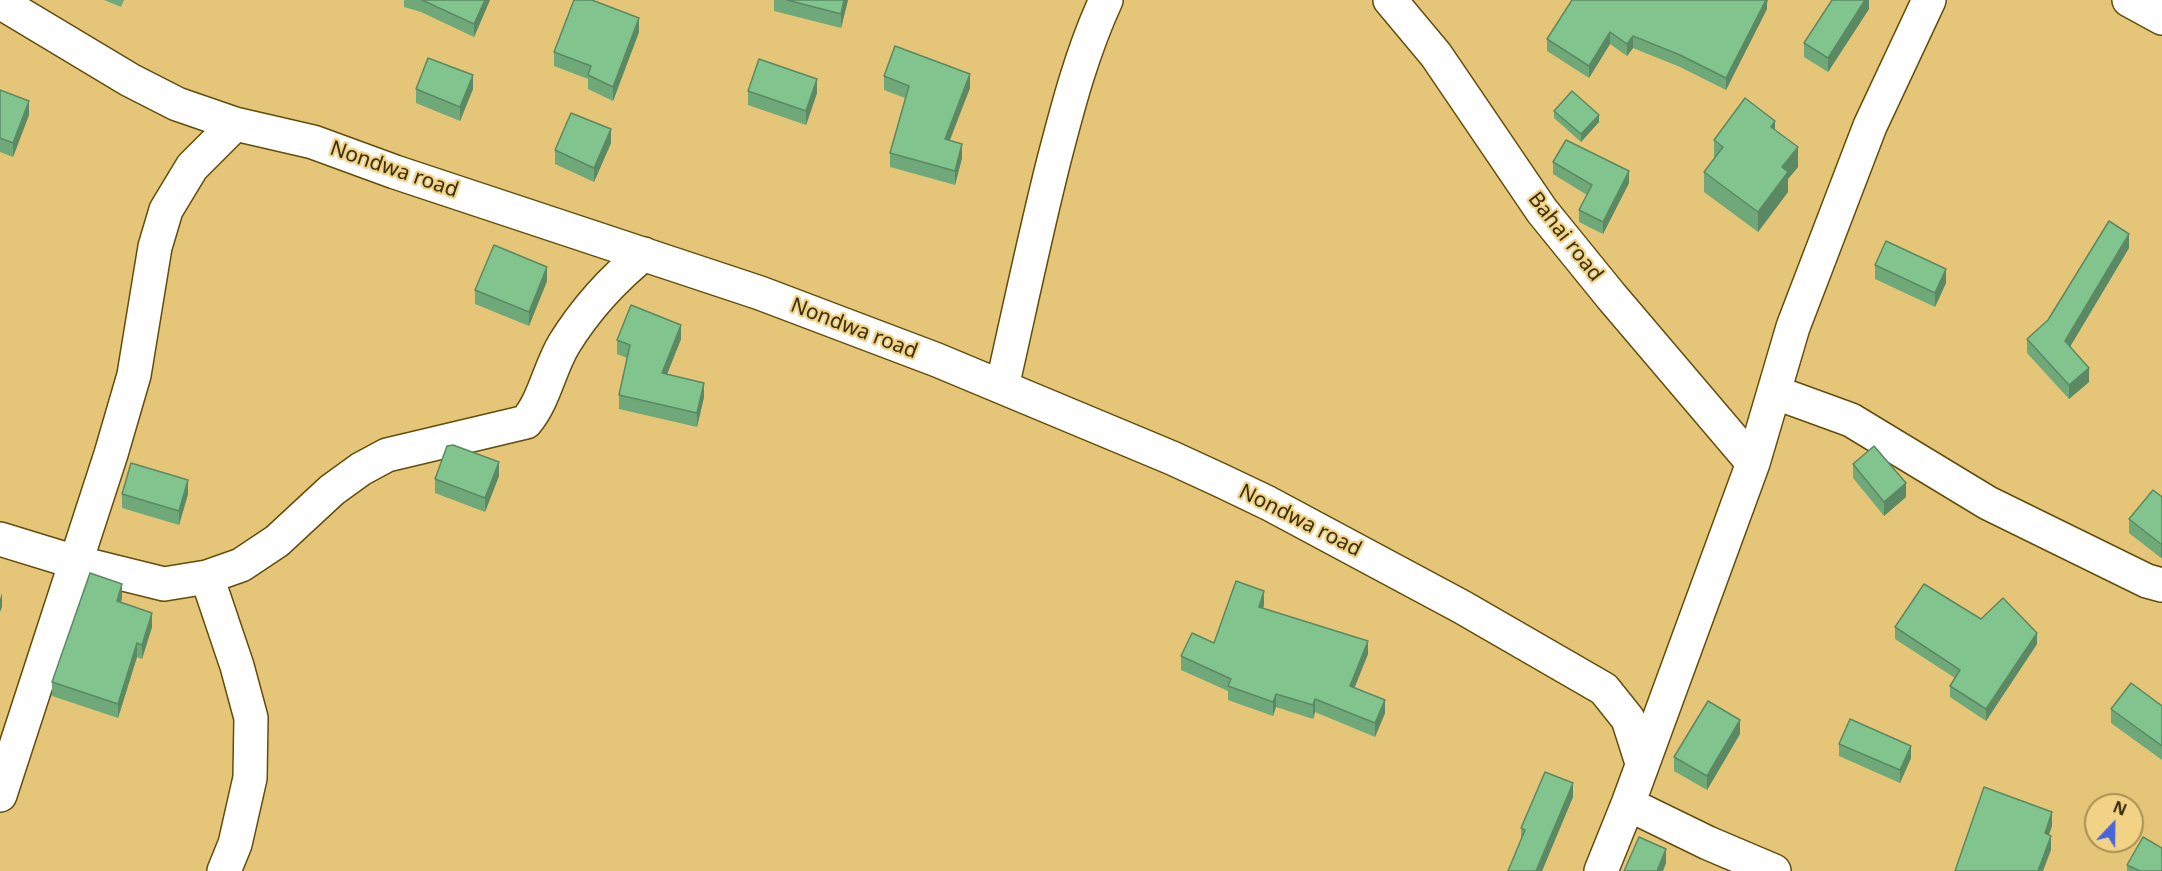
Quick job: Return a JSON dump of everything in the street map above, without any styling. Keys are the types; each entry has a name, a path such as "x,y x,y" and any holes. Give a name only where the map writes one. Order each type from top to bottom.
{"street":[{"path":"1002,387 1067,109 1089,37 1106,0"},
{"name":"Bahai road","path":"1390,0 1436,55 1542,211 1753,463"},
{"path":"1601,871 1628,804 1753,463 1793,327 1870,126 1929,0"},
{"path":"2129,0 2162,18"},
{"name":"Nondwa road","path":"0,2 130,80 177,104 235,124 313,142 395,172 760,293 1002,387 1172,458 1268,502 1462,607 1604,689 1628,719 1642,763"},
{"path":"0,795 101,487 134,375 155,247 166,210 192,167 235,124"},
{"path":"0,539 75,562 164,584 207,577 241,565 277,541 332,490 361,469 387,455 526,422 534,412 564,344 621,272 644,254"},
{"path":"1774,392 1851,420 1988,503 2147,581 2162,585"},
{"path":"207,577 237,666 251,718 250,778 235,844 224,871"},
{"path":"1628,804 1708,843 1774,871"}],"building":[{"path":"422,0 485,0 474,24"},
{"path":"574,0 592,0 639,18 613,87 588,75 591,66 554,52"},
{"path":"787,0 844,0 841,14"},
{"path":"1572,0 1766,0 1726,78 1680,55 1633,36 1627,44 1610,32 1589,66 1547,39"},
{"path":"1832,0 1865,0 1828,58 1804,43"},
{"path":"895,46 970,74 945,139 962,144 955,171 890,153 909,86 884,76"},
{"path":"428,58 473,75 460,107 416,89"},
{"path":"759,59 817,79 806,111 748,91"},
{"path":"0,90 29,101 13,143 0,138"},
{"path":"1572,91 1599,115 1581,134 1554,111"},
{"path":"1745,98 1775,121 1771,127 1798,147 1782,167 1788,172 1758,212 1704,172 1723,147 1714,140"},
{"path":"571,113 611,129 594,168 555,150"},
{"path":"1566,140 1629,171 1603,222 1579,210 1592,185 1553,162"},
{"path":"2109,221 2129,234 2065,341 2089,368 2069,385 2027,339 2048,320"},
{"path":"1886,241 1946,269 1935,293 1875,265"},
{"path":"494,245 547,267 529,312 475,290"},
{"path":"631,305 681,325 662,373 704,383 697,413 619,395 630,345 617,340"},
{"path":"453,445 499,462 485,498 435,479 447,446"},
{"path":"1874,446 1906,483 1884,502 1853,464"},
{"path":"131,463 188,480 179,511 122,494"},
{"path":"2153,490 2162,497 2161,544 2129,519"},
{"path":"90,573 122,584 117,601 152,613 142,645 137,643 118,704 52,682"},
{"path":"1236,581 1264,591 1259,607 1368,641 1350,686 1385,700 1375,723 1315,699 1313,705 1276,694 1273,702 1228,686 1231,679 1181,656 1192,633 1214,643"},
{"path":"1924,584 1981,619 2003,598 2037,633 1986,709 1950,686 1960,670 1895,627"},
{"path":"2131,683 2162,706 2162,746 2111,709"},
{"path":"1708,701 1740,720 1707,776 1674,757"},
{"path":"1850,719 1911,746 1900,770 1839,744"},
{"path":"1545,772 1573,783 1536,871 1508,871 1525,830 1521,828"},
{"path":"1984,787 2052,812 2045,833 2051,836 2038,871 1955,871"},
{"path":"1639,837 1666,849 1657,871 1624,871"},
{"path":"2144,838 2162,848 2162,871 2140,871 2127,865 2134,853 2144,853"}]}
